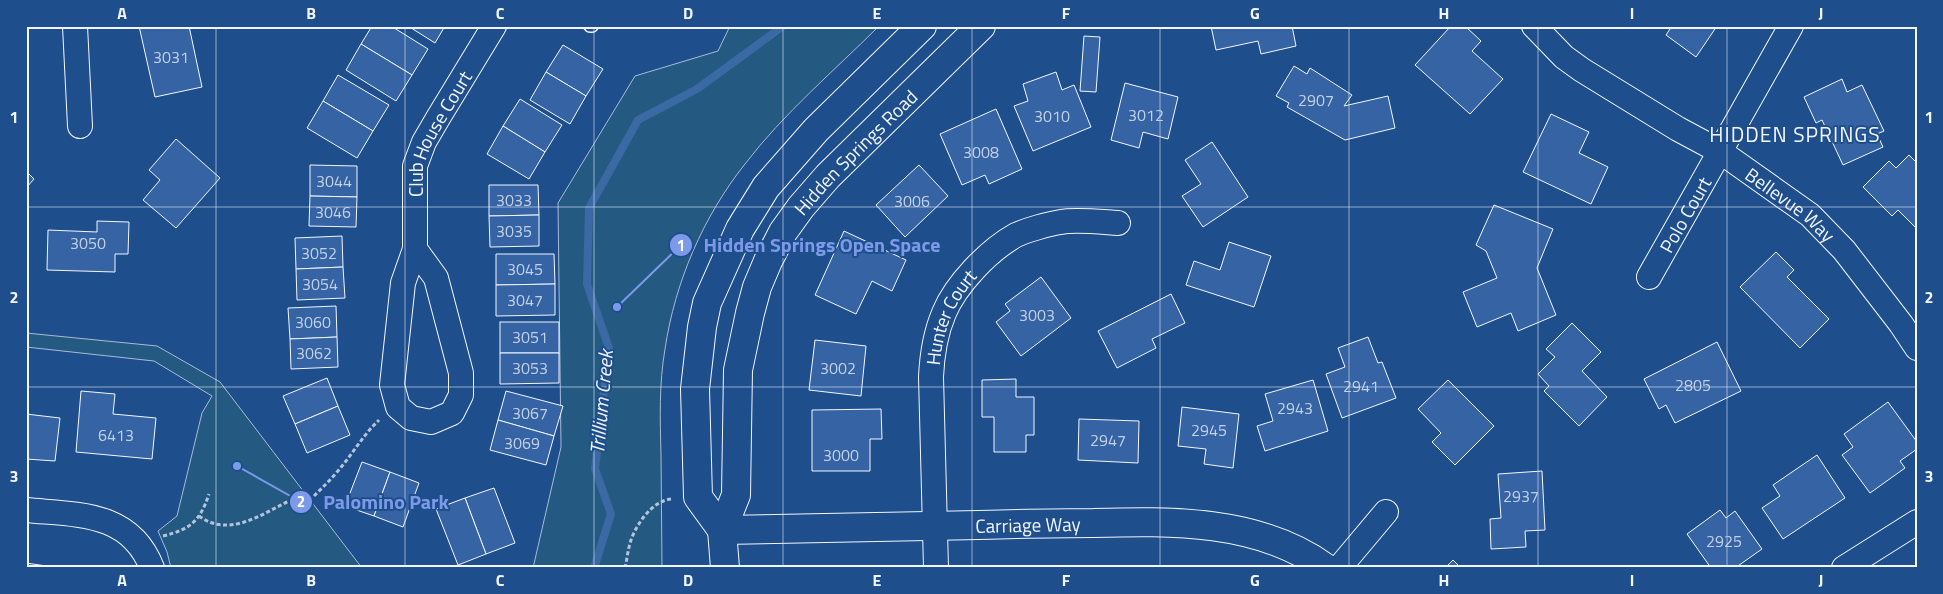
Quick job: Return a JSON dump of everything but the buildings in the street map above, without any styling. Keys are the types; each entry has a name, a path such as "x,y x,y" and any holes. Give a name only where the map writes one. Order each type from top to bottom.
{"main road":[{"path":"722,530 698,497 695,390 707,303 740,229 766,187 793,155 851,95 922,26"},
{"name":"Hidden Springs Road","path":"725,568 722,530 736,495 738,370 750,312 768,261 801,207 828,176 981,26"},
{"name":"Carriage Way","path":"722,530 1165,522 1231,529 1273,540 1307,556 1326,568"}],"street":[{"path":"74,26 80,126"},
{"name":"Club House Court","path":"398,407 392,385 404,274 415,249 415,166 426,139 494,26"},
{"name":"Bellevue Way","path":"1534,26 1564,57 1582,70 1678,129 1721,152 1810,214 1844,250 1901,324 1917,348"},
{"name":"Polo Court","path":"1649,278 1790,26"},
{"name":"Hunter Court","path":"936,568 930,380 932,352 944,312 954,295 989,255 1017,235 1062,222 1118,223"},
{"path":"398,407 411,418 431,422 452,413 461,395 460,370 436,278 415,249"},
{"path":"26,510 96,518 124,529 138,542 152,568"},
{"path":"1339,568 1386,512"},
{"path":"1844,568 1917,522"}],"path":[{"path":"199,516 208,523 224,526 247,522 289,502 302,509 329,482 369,430 385,414 398,407"},
{"path":"158,537 178,533 199,516 203,512 209,494"},
{"path":"625,568 631,539 640,523 653,507 666,499 676,498"}],"shaded area":[{"path":"730,26 879,26 760,145 730,184 716,206 693,251 676,299 665,349 662,375 660,415 662,568 533,568 561,447 558,203 635,76 718,51"},
{"path":"26,333 157,346 220,382 362,568 171,568 167,552 158,531 177,516 202,413 212,396 154,361 26,347"}],"waterway":[{"name":"Trillium Creek","path":"594,568 611,514 595,469 609,348 587,284 589,208 638,120 697,89 783,26"}],"place":[{"name":"Hidden Springs Open Space","path":"617,307"},
{"name":"Palomino Park","path":"237,466"}],"district":[{"name":"HIDDEN SPRINGS","path":"1795,134"}]}
